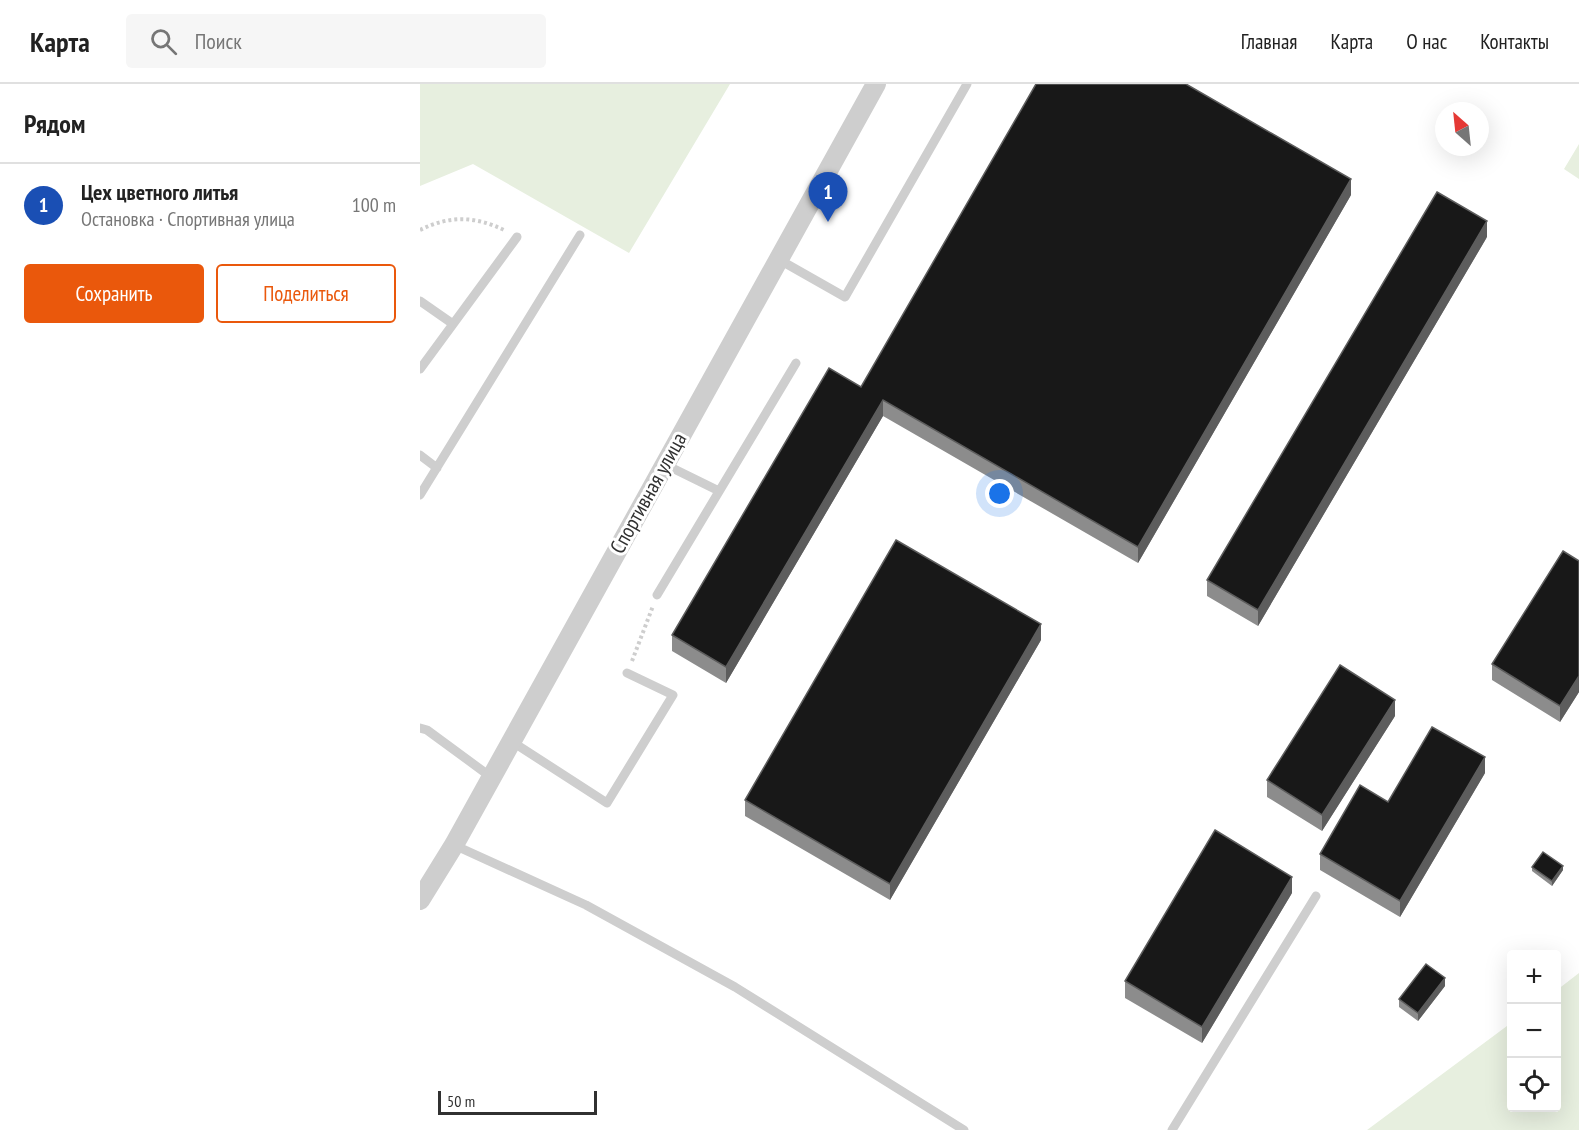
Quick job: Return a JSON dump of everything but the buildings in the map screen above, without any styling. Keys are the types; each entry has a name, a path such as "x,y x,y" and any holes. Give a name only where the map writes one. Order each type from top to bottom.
{"street":[{"name":"Спортивная улица","path":"420,900 454,845 876,84"}],"lane":[{"path":"778,259 846,297 967,84"},
{"path":"420,495 580,235"},
{"path":"420,369 517,237"},
{"path":"420,301 453,324"},
{"path":"657,595 796,363"},
{"path":"420,455 437,468"},
{"path":"664,464 719,491"},
{"path":"511,741 607,803 673,695 627,673"},
{"path":"420,728 427,730 491,777"},
{"path":"454,845 586,905 735,987 964,1130"},
{"path":"1172,1130 1316,896"}],"path":[{"path":"420,230 428,225 463,218 488,222 517,237"},
{"path":"627,673 657,595"}],"green space":[{"path":"420,84 730,84 629,253 473,164 420,186"},
{"path":"1579,144 1579,179 1564,169"},
{"path":"1579,973 1579,1130 1367,1130 1507,1026 1507,1112 1561,1112 1561,987"}],"place":[{"name":"Цех цветного литья","path":"828,222"}]}
